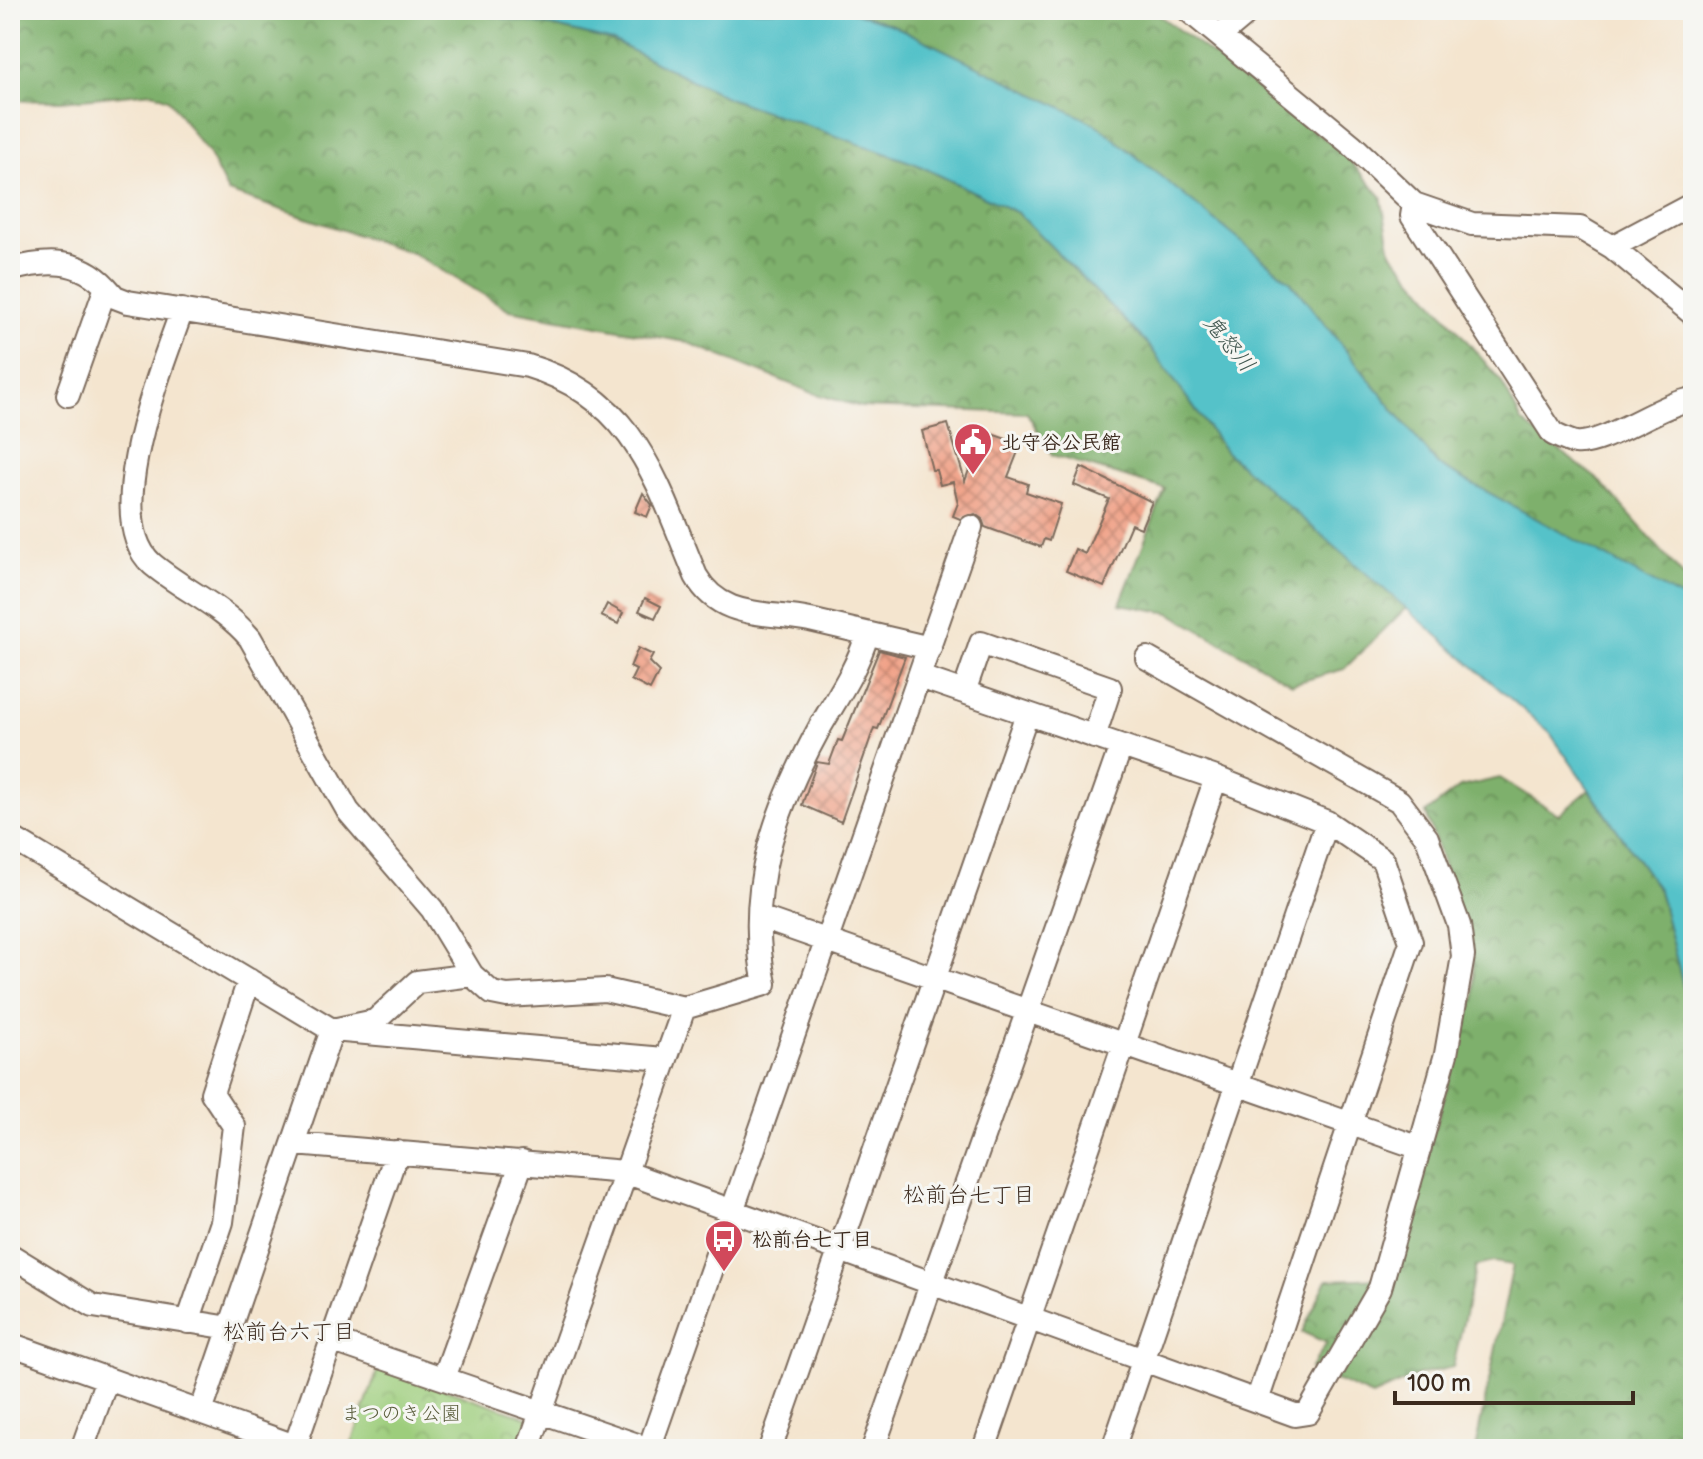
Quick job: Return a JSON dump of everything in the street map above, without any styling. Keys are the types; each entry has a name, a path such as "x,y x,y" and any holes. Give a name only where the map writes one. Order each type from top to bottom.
{"street":[{"path":"1188,10 1352,145 1414,204 1472,224 1580,228 1612,247 1693,314"},
{"path":"1220,36 1251,10"},
{"path":"1414,204 1412,216 1553,434 1575,443 1590,442 1642,417 1693,399"},
{"path":"1612,247 1693,204"},
{"path":"10,270 52,263 74,265 94,274 115,297 128,302 528,366 551,373 597,402 625,426 644,455 696,576 705,591 717,602 752,615 808,620 930,648"},
{"path":"68,395 106,287"},
{"path":"182,310 146,413 132,503 137,541 150,562 231,616 250,638 348,811 432,909 472,975 492,993 507,996 605,990 684,1008 765,984 757,944 765,857 784,797 837,697 856,669 867,635"},
{"path":"331,1340 649,1449 971,527"},
{"path":"964,692 981,643 1110,688 1094,737"},
{"path":"295,1144 625,1172 1295,1415 1308,1413 1380,1288 1446,1054 1463,956 1459,925 1427,838 1399,801 1147,658"},
{"path":"920,677 1216,778 1327,822 1383,860 1411,942 1257,1401"},
{"path":"770,1449 1027,714"},
{"path":"873,1449 1121,746"},
{"path":"984,1449 1216,778"},
{"path":"1113,1449 1327,822"},
{"path":"10,837 332,1030 664,1059"},
{"path":"759,917 1420,1148"},
{"path":"332,1030 375,1021 417,982 472,975"},
{"path":"188,1322 222,1222 234,1126 212,1093 249,980"},
{"path":"528,1449 684,1008"},
{"path":"201,1412 332,1030"},
{"path":"10,1344 295,1448 397,1152"},
{"path":"444,1378 522,1162"},
{"path":"10,1255 93,1306 230,1328"},
{"path":"82,1449 107,1379"}],"green space":[{"path":"41,10 455,10 556,27 613,41 728,98 916,164 1018,213 1148,344 1226,452 1407,607 1344,669 1292,684 1170,613 1120,604 1165,489 1052,455 1027,413 861,407 813,393 686,342 510,310 412,253 228,192 208,153 168,99 153,92 61,101 10,100 10,16"},
{"path":"847,10 1152,10 1341,151 1381,196 1391,252 1501,381 1522,422 1600,481 1693,587 1693,606 1438,465 1290,281 960,59 895,26"},
{"path":"1500,778 1559,815 1589,790 1659,890 1693,1026 1693,1449 1475,1449 1513,1265 1493,1262 1476,1266 1453,1367 1419,1375 1372,1396 1310,1369 1327,1343 1302,1332 1327,1280 1389,1278 1475,996 1473,955 1426,813 1460,787"},
{"name":"まつのき公園","path":"379,1366 532,1419 522,1449 350,1449"}],"water":[{"name":"鬼怒川","path":"455,10 847,10 895,26 1096,124 1290,281 1438,465 1689,602 1693,606 1693,1026 1659,890 1550,733 1226,452 1148,344 1018,213 916,164 728,98 613,41 556,27"}],"building":[{"name":"北守谷公民館","path":"948,424 965,481 983,431 1021,444 1008,477 1028,484 1026,492 1061,504 1049,541 1044,539 1041,547 985,527 982,519 975,514 960,519 953,516 958,503 953,482 940,485 936,470 932,470 922,431"},
{"path":"1081,467 1152,502 1141,528 1131,524 1104,587 1066,571 1075,549 1085,554 1109,499 1074,485"},
{"path":"643,493 652,505 647,517 635,512"},
{"path":"645,598 661,606 655,618 639,611"},
{"path":"607,604 623,613 618,624 601,616"},
{"path":"638,648 653,655 649,662 659,672 650,690 631,680 636,670 630,667"},
{"path":"879,650 905,657 878,729 874,728 841,822 802,805 817,762 829,764 838,740 842,741"}],"place":[{"name":"北守谷公民館","path":"973,476"},
{"name":"松前台七丁目","path":"724,1273"}],"district":[{"name":"松前台七丁目","path":"969,1194"},
{"name":"松前台六丁目","path":"289,1331"}]}
